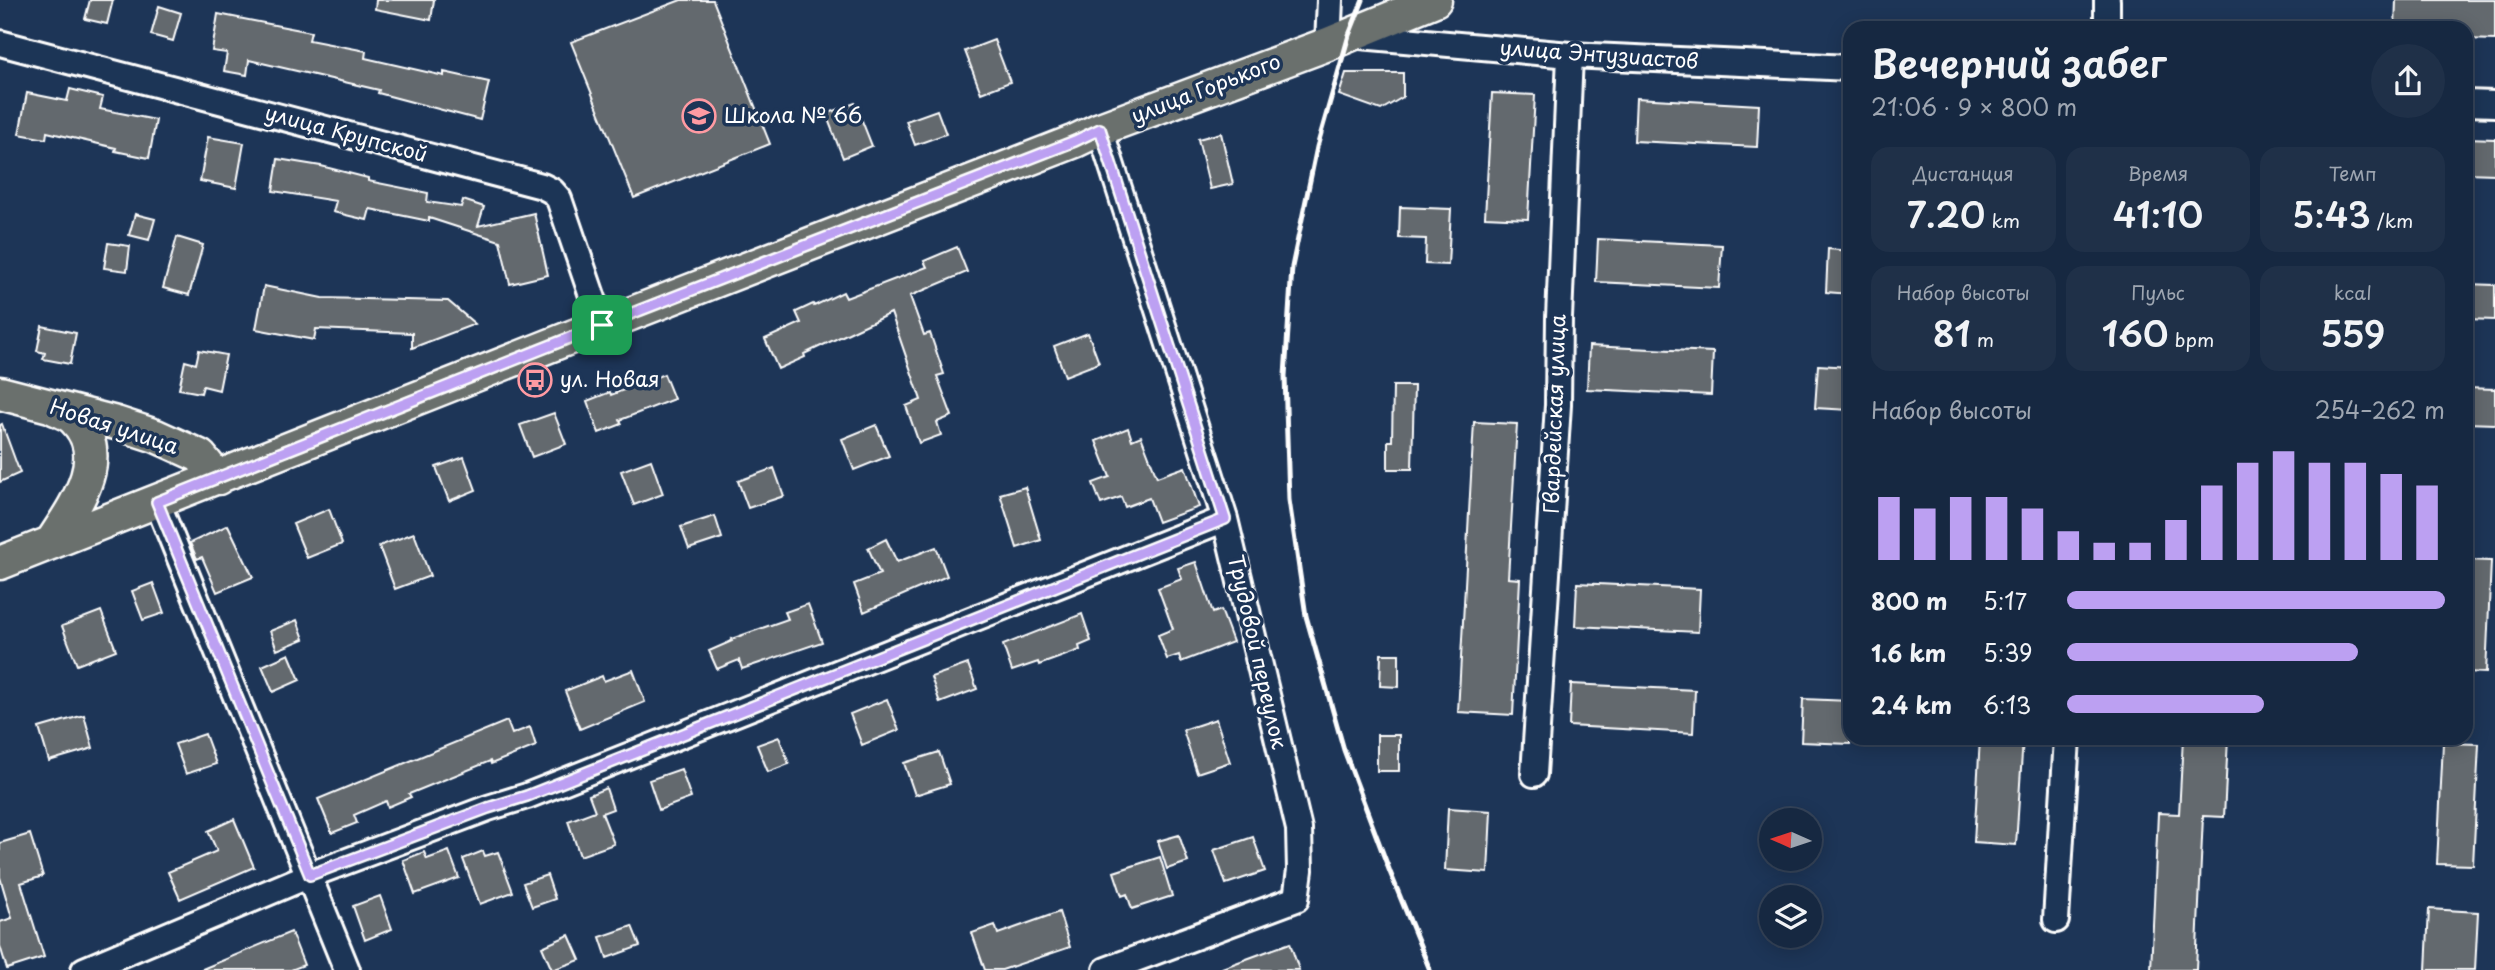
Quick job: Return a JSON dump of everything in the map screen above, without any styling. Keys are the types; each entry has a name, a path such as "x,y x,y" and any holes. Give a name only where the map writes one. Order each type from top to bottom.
{"main road":[{"name":"улица Горького","path":"0,564 1100,129 1338,40 1434,0"},
{"name":"Новая улица","path":"0,393 156,436 200,456 218,478"},
{"path":"47,404 73,418 90,447 91,458 82,493 51,543"}],"street":[{"path":"1330,0 1338,40"},
{"path":"2107,0 2107,21"},
{"name":"улица Энтузиастов","path":"1338,40 1570,55 1843,68"},
{"name":"улица Крупской","path":"0,43 542,186 552,191 559,199 602,325"},
{"name":"Гвардейская улица","path":"1534,774 1558,405 1570,55"},
{"path":"2473,103 2495,104"},
{"name":"Трудовой переулок","path":"1100,129 1225,519 1299,829 1300,870 1296,899 1106,970"},
{"path":"157,502 347,970"},
{"path":"84,970 310,875 527,796 1225,519"},
{"path":"2056,920 2067,745"}],"building":[{"path":"90,0 113,0 107,24 85,19"},
{"path":"376,0 434,0 431,20 375,9"},
{"path":"681,0 713,0 770,144 634,198 571,42"},
{"path":"2396,0 2495,0 2495,40 2473,39 2473,21 2395,21"},
{"path":"159,6 181,13 173,41 151,35"},
{"path":"218,14 311,32 309,40 366,51 365,58 444,76 444,72 489,82 480,120 378,93 379,90 249,60 247,75 224,71 227,53 212,51"},
{"path":"994,40 1010,82 981,93 965,51"},
{"path":"1346,73 1403,73 1403,97 1381,110 1339,95"},
{"path":"70,89 103,97 100,109 156,120 149,158 47,132 46,139 19,134 27,93 67,101"},
{"path":"1492,93 1535,95 1528,219 1485,217"},
{"path":"1636,98 1759,105 1757,147 1634,141"},
{"path":"855,103 872,146 843,158 826,114"},
{"path":"937,110 946,134 915,145 906,121"},
{"path":"1221,133 1233,184 1210,189 1198,139"},
{"path":"208,137 244,143 236,188 200,181"},
{"path":"2473,138 2495,139 2495,174 2473,173"},
{"path":"278,159 321,166 368,178 368,181 428,193 427,202 461,207 463,200 484,207 478,226 534,213 548,275 510,284 500,241 429,218 429,221 370,209 367,220 333,212 336,201 273,191"},
{"path":"1400,207 1451,209 1448,265 1425,264 1426,239 1399,238"},
{"path":"135,214 155,219 149,240 129,235"},
{"path":"177,237 203,245 189,295 163,288"},
{"path":"1598,239 1722,245 1719,288 1596,282"},
{"path":"108,243 130,246 127,271 104,268"},
{"path":"957,247 967,272 910,296 924,335 930,333 944,374 937,376 952,416 937,422 941,435 919,443 906,406 921,400 891,313 778,369 765,339 801,323 796,312 843,292 846,298 927,267 924,261"},
{"path":"1828,249 1843,250 1843,293 1826,292"},
{"path":"2473,284 2495,285 2495,320 2473,319"},
{"path":"264,286 322,298 448,301 475,324 412,348 412,333 316,329 314,340 256,329"},
{"path":"42,326 76,333 70,364 43,359 45,353 37,351"},
{"path":"1088,333 1099,363 1065,376 1054,346"},
{"path":"1589,346 1713,352 1711,395 1587,389"},
{"path":"199,350 226,355 219,390 203,386 201,393 179,389 185,361 196,364"},
{"path":"1818,365 1843,367 1843,410 1815,408"},
{"path":"664,374 674,399 620,420 622,424 599,433 587,401 610,392 611,395"},
{"path":"1393,386 1414,386 1412,469 1388,469 1388,441 1392,441"},
{"path":"2473,388 2495,389 2495,424 2473,423"},
{"path":"554,413 566,444 532,457 520,425"},
{"path":"1474,422 1517,424 1508,578 1520,579 1513,715 1458,712"},
{"path":"2,424 20,473 0,482 0,425"},
{"path":"876,425 889,456 854,470 842,439"},
{"path":"1128,428 1132,440 1141,436 1157,477 1185,467 1199,507 1158,522 1149,498 1125,507 1121,497 1101,504 1093,483 1110,477 1096,441"},
{"path":"464,457 476,490 449,501 436,467"},
{"path":"651,460 663,494 634,505 621,471"},
{"path":"774,468 784,496 748,508 738,481"},
{"path":"1025,487 1041,540 1017,548 1000,494"},
{"path":"329,509 342,544 307,558 293,524"},
{"path":"715,516 722,538 689,549 681,527"},
{"path":"228,525 253,577 217,592 202,557 197,559 190,543"},
{"path":"414,533 430,576 395,589 379,546"},
{"path":"886,539 897,562 936,547 947,576 864,612 854,584 880,574 868,548"},
{"path":"2473,560 2491,561 2486,673 2473,672"},
{"path":"1196,562 1213,613 1221,610 1233,642 1181,662 1179,655 1167,659 1158,635 1173,629 1158,588 1182,579 1178,568"},
{"path":"153,583 164,613 143,620 132,591"},
{"path":"1577,583 1700,589 1698,632 1575,626"},
{"path":"808,604 822,642 742,669 739,660 717,669 709,651 732,641 731,639 788,619 785,612"},
{"path":"101,611 116,650 77,665 62,626"},
{"path":"1082,614 1091,641 1079,646 1080,650 1039,665 1038,662 1012,671 1003,645"},
{"path":"297,620 304,639 277,650 270,631"},
{"path":"289,654 300,680 273,692 262,666"},
{"path":"1381,654 1399,654 1399,687 1380,686"},
{"path":"968,664 977,689 940,703 931,677"},
{"path":"633,670 645,702 580,729 565,691 602,676 604,681"},
{"path":"1571,684 1695,690 1693,733 1569,726"},
{"path":"887,699 899,730 862,745 850,714"},
{"path":"1803,699 1843,701 1843,744 1801,742"},
{"path":"84,715 93,748 49,761 39,728"},
{"path":"1216,719 1230,762 1197,773 1183,730"},
{"path":"507,721 512,734 530,727 536,746 491,764 490,761 409,794 411,797 388,807 386,801 354,815 357,823 332,833 318,799"},
{"path":"205,734 216,764 186,774 175,744"},
{"path":"1377,735 1399,735 1399,771 1377,771"},
{"path":"779,737 789,764 768,772 757,745"},
{"path":"2479,744 2473,865 2437,864 2443,745"},
{"path":"1980,745 2023,745 2016,845 1974,842"},
{"path":"2183,745 2228,745 2224,817 2203,816 2196,970 2151,970 2158,813 2179,814"},
{"path":"939,752 950,784 915,795 904,763"},
{"path":"681,769 691,798 659,810 649,780"},
{"path":"606,788 613,809 602,813 614,844 580,856 568,821 595,811 589,795"},
{"path":"1448,808 1491,811 1488,873 1445,870"},
{"path":"234,819 254,867 180,899 168,872 217,851 208,831"},
{"path":"30,834 43,876 21,883 44,957 7,969 0,946 0,922 12,918 0,877 0,843"},
{"path":"1179,835 1188,862 1167,869 1158,841"},
{"path":"1253,837 1265,871 1226,884 1214,850"},
{"path":"449,851 459,878 415,894 403,860 424,852 427,859"},
{"path":"483,851 485,856 498,852 513,892 480,904 463,859"},
{"path":"1160,857 1172,896 1132,909 1127,894 1122,896 1114,872"},
{"path":"547,875 555,899 532,907 523,883"},
{"path":"380,896 392,929 365,940 353,906"},
{"path":"2429,909 2478,912 2475,970 2426,970"},
{"path":"1059,912 1070,947 1002,970 985,970 972,933 995,925 998,934"},
{"path":"632,926 640,946 607,958 600,937"},
{"path":"291,932 304,965 291,970 200,970"},
{"path":"569,935 580,960 552,970 542,947"},
{"path":"1290,943 1299,970 1222,970 1222,968"}],"railway":[{"path":"1363,0 1349,35 1317,147 1292,267 1285,376 1289,500 1306,616 1344,750 1430,970"}],"place":[{"name":"Школа № 66","path":"699,116"},
{"name":"ул. Новая","path":"535,380"}],"route":[{"path":"1100,129 1225,519 527,796 310,875 157,502 602,325 1100,129"}]}
